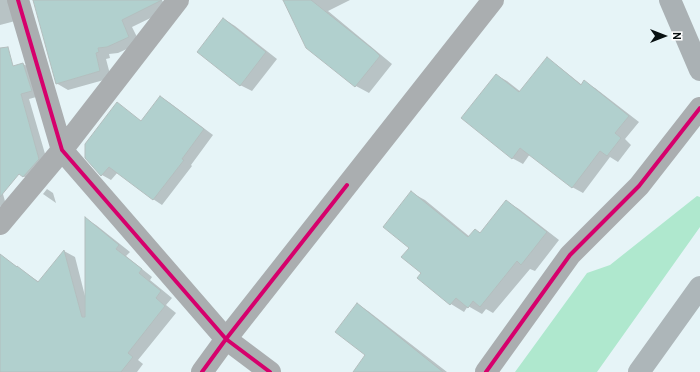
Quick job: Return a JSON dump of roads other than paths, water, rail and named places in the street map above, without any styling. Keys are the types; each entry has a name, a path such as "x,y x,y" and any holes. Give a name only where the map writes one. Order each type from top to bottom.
{"highway":[{"path":"638,372 700,287"}],"main road":[{"path":"670,0 700,70"}],"street":[{"path":"18,0 62,150 226,338 270,372"},
{"path":"0,224 62,150 178,0"},
{"path":"202,372 226,338 493,0"},
{"path":"486,372 570,255 639,186 700,108"}]}
